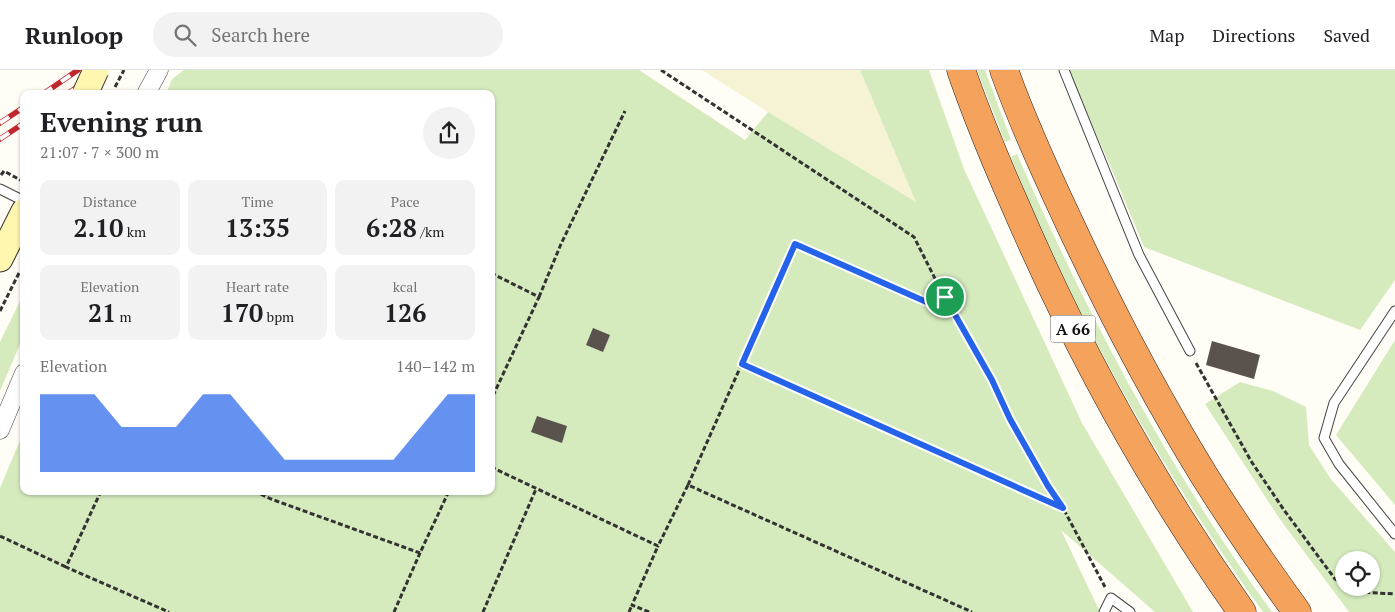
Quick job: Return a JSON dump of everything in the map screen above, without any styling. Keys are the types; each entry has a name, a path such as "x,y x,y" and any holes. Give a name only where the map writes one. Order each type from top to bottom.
{"highway":[{"name":"A 66","path":"961,70 1000,170 1074,332 1118,414 1165,495 1215,574 1242,612"},
{"name":"A 66","path":"1004,70 1044,169 1123,333 1163,406 1206,478 1297,612"}],"main road":[{"path":"86,90 96,70"},
{"path":"0,259 20,216"}],"street":[{"path":"148,90 159,70"},
{"path":"0,430 20,382"}],"lane":[{"path":"1064,70 1139,255 1190,351"},
{"path":"0,189 20,206"},
{"path":"1395,311 1334,403 1324,438 1339,464 1395,534"},
{"path":"1104,612 1110,598 1130,612"}],"path":[{"path":"113,90 124,70"},
{"path":"662,70 914,237 945,297 992,380 1010,419 1048,486 1063,508 1110,598"},
{"path":"495,391 625,111"},
{"path":"0,176 4,171 20,180"},
{"path":"629,612 658,546 688,485 795,244 931,304 945,297"},
{"path":"0,311 20,271"},
{"path":"495,275 539,296"},
{"path":"1190,351 1256,469 1335,579"},
{"path":"742,364 1063,508"},
{"path":"495,469 658,546"},
{"path":"688,485 972,612"},
{"path":"483,612 536,488"},
{"path":"66,567 99,495"},
{"path":"262,495 420,553"},
{"path":"394,612 447,495"},
{"path":"0,536 169,612"},
{"path":"1380,593 1395,594"},
{"path":"632,605 649,612"}],"shaded area":[{"path":"702,70 860,70 917,203 768,112"}],"green space":[{"path":"184,70 639,70 745,140 768,112 916,202 860,70 929,70 964,169 1082,423 1193,612 1155,612 1061,530 1100,612 0,612 0,488 20,440 20,495 495,495 495,90 168,90 172,79"},
{"path":"977,70 985,70 1011,140 1005,142"},
{"path":"1068,70 1395,70 1395,280 1360,330 1144,247"},
{"path":"1017,154 1072,274 1132,390 1199,503 1234,558 1272,612 1263,612 1226,559 1156,449 1123,392 1092,335 1036,217 1011,157"},
{"path":"20,301 20,344 0,391 0,342"},
{"path":"1395,340 1395,505 1336,435"},
{"path":"1240,382 1273,391 1306,407 1309,445 1330,478 1395,552 1395,612 1349,612 1337,596 1380,596 1380,551 1335,551 1335,593 1279,518 1205,404"}],"building":[{"path":"593,328 610,335 603,352 586,345"},
{"path":"1212,341 1260,355 1254,379 1206,365"},
{"path":"537,416 567,426 562,443 531,432"}],"railway":[{"path":"49,90 78,70"},
{"path":"73,90 102,70"},
{"path":"0,123 20,110"},
{"path":"0,139 20,126"}],"route":[{"path":"795,244 931,304 945,297 958,324 992,380 1010,419 1048,486 1063,508 742,364 795,244"}]}
